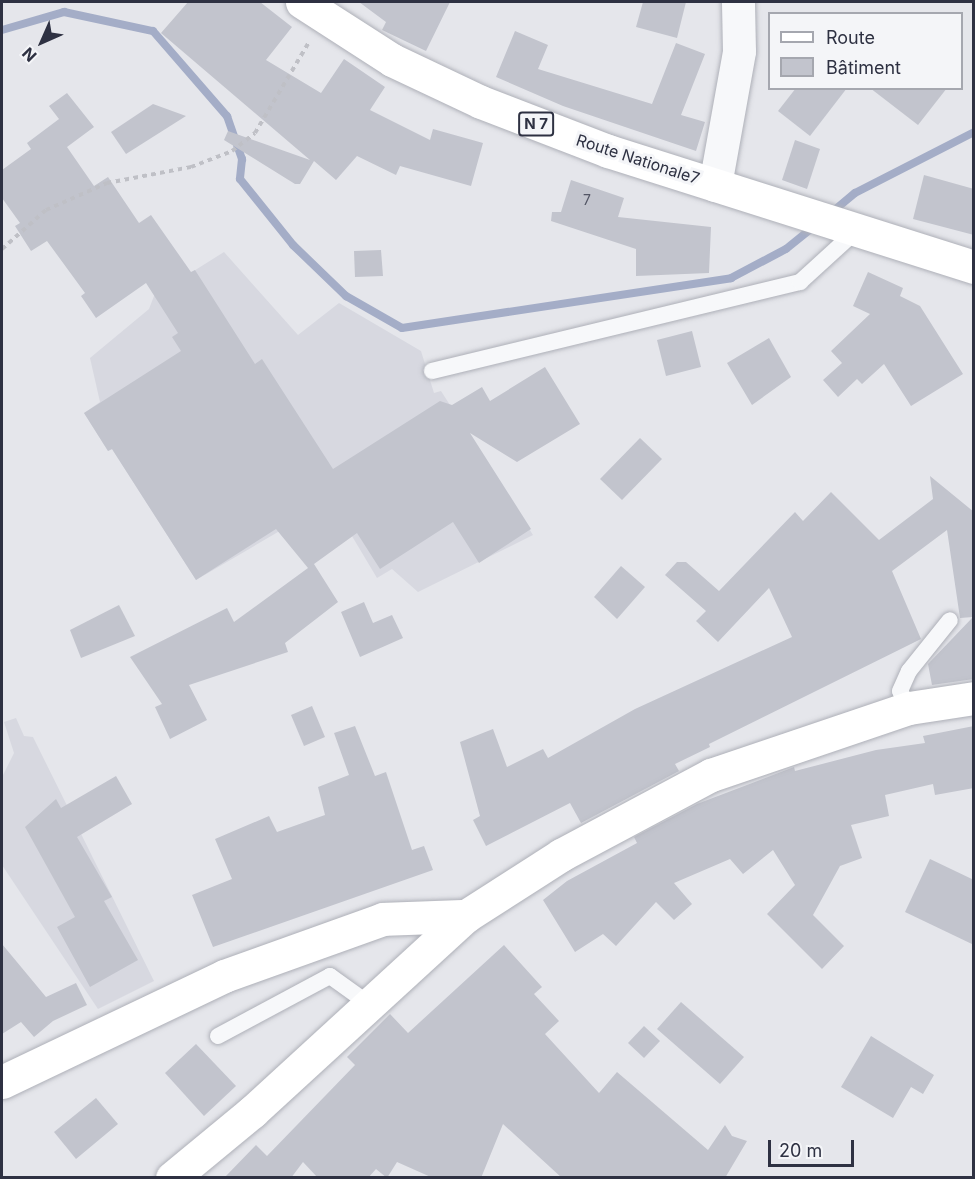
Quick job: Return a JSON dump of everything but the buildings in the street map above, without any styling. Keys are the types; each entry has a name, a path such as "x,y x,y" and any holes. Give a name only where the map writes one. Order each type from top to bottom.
{"street":[{"path":"715,184 739,51 738,2"},
{"name":"Route Nationale7","path":"313,10 392,60 481,102 608,152 859,228"},
{"name":"N 7","path":"859,228 974,267"},
{"path":"172,1178 252,1112 466,916 561,855 711,776 909,708 974,698"},
{"path":"2,1082 224,976 383,919 466,916"}],"lane":[{"path":"432,371 800,282 859,228"},
{"path":"909,708 900,691 909,671 950,620"},
{"path":"218,1036 330,976 369,1004"}],"path":[{"path":"2,249 46,210 107,183 191,167 232,151 255,133 313,10"}],"shaded area":[{"path":"224,252 298,335 339,303 421,351 434,393 441,391 533,535 418,592 392,569 377,578 331,501 196,580 112,449 108,451 84,413 100,402 90,358 149,309 154,296"},
{"path":"16,718 24,736 33,737 154,981 98,1009 2,865 2,777 14,753 4,722"}],"waterway":[{"path":"2,30 64,12 153,31 227,116 242,159 240,179 293,245 346,296 402,328 731,278 786,249 816,225"},
{"path":"831,213 855,193 974,132"}]}
